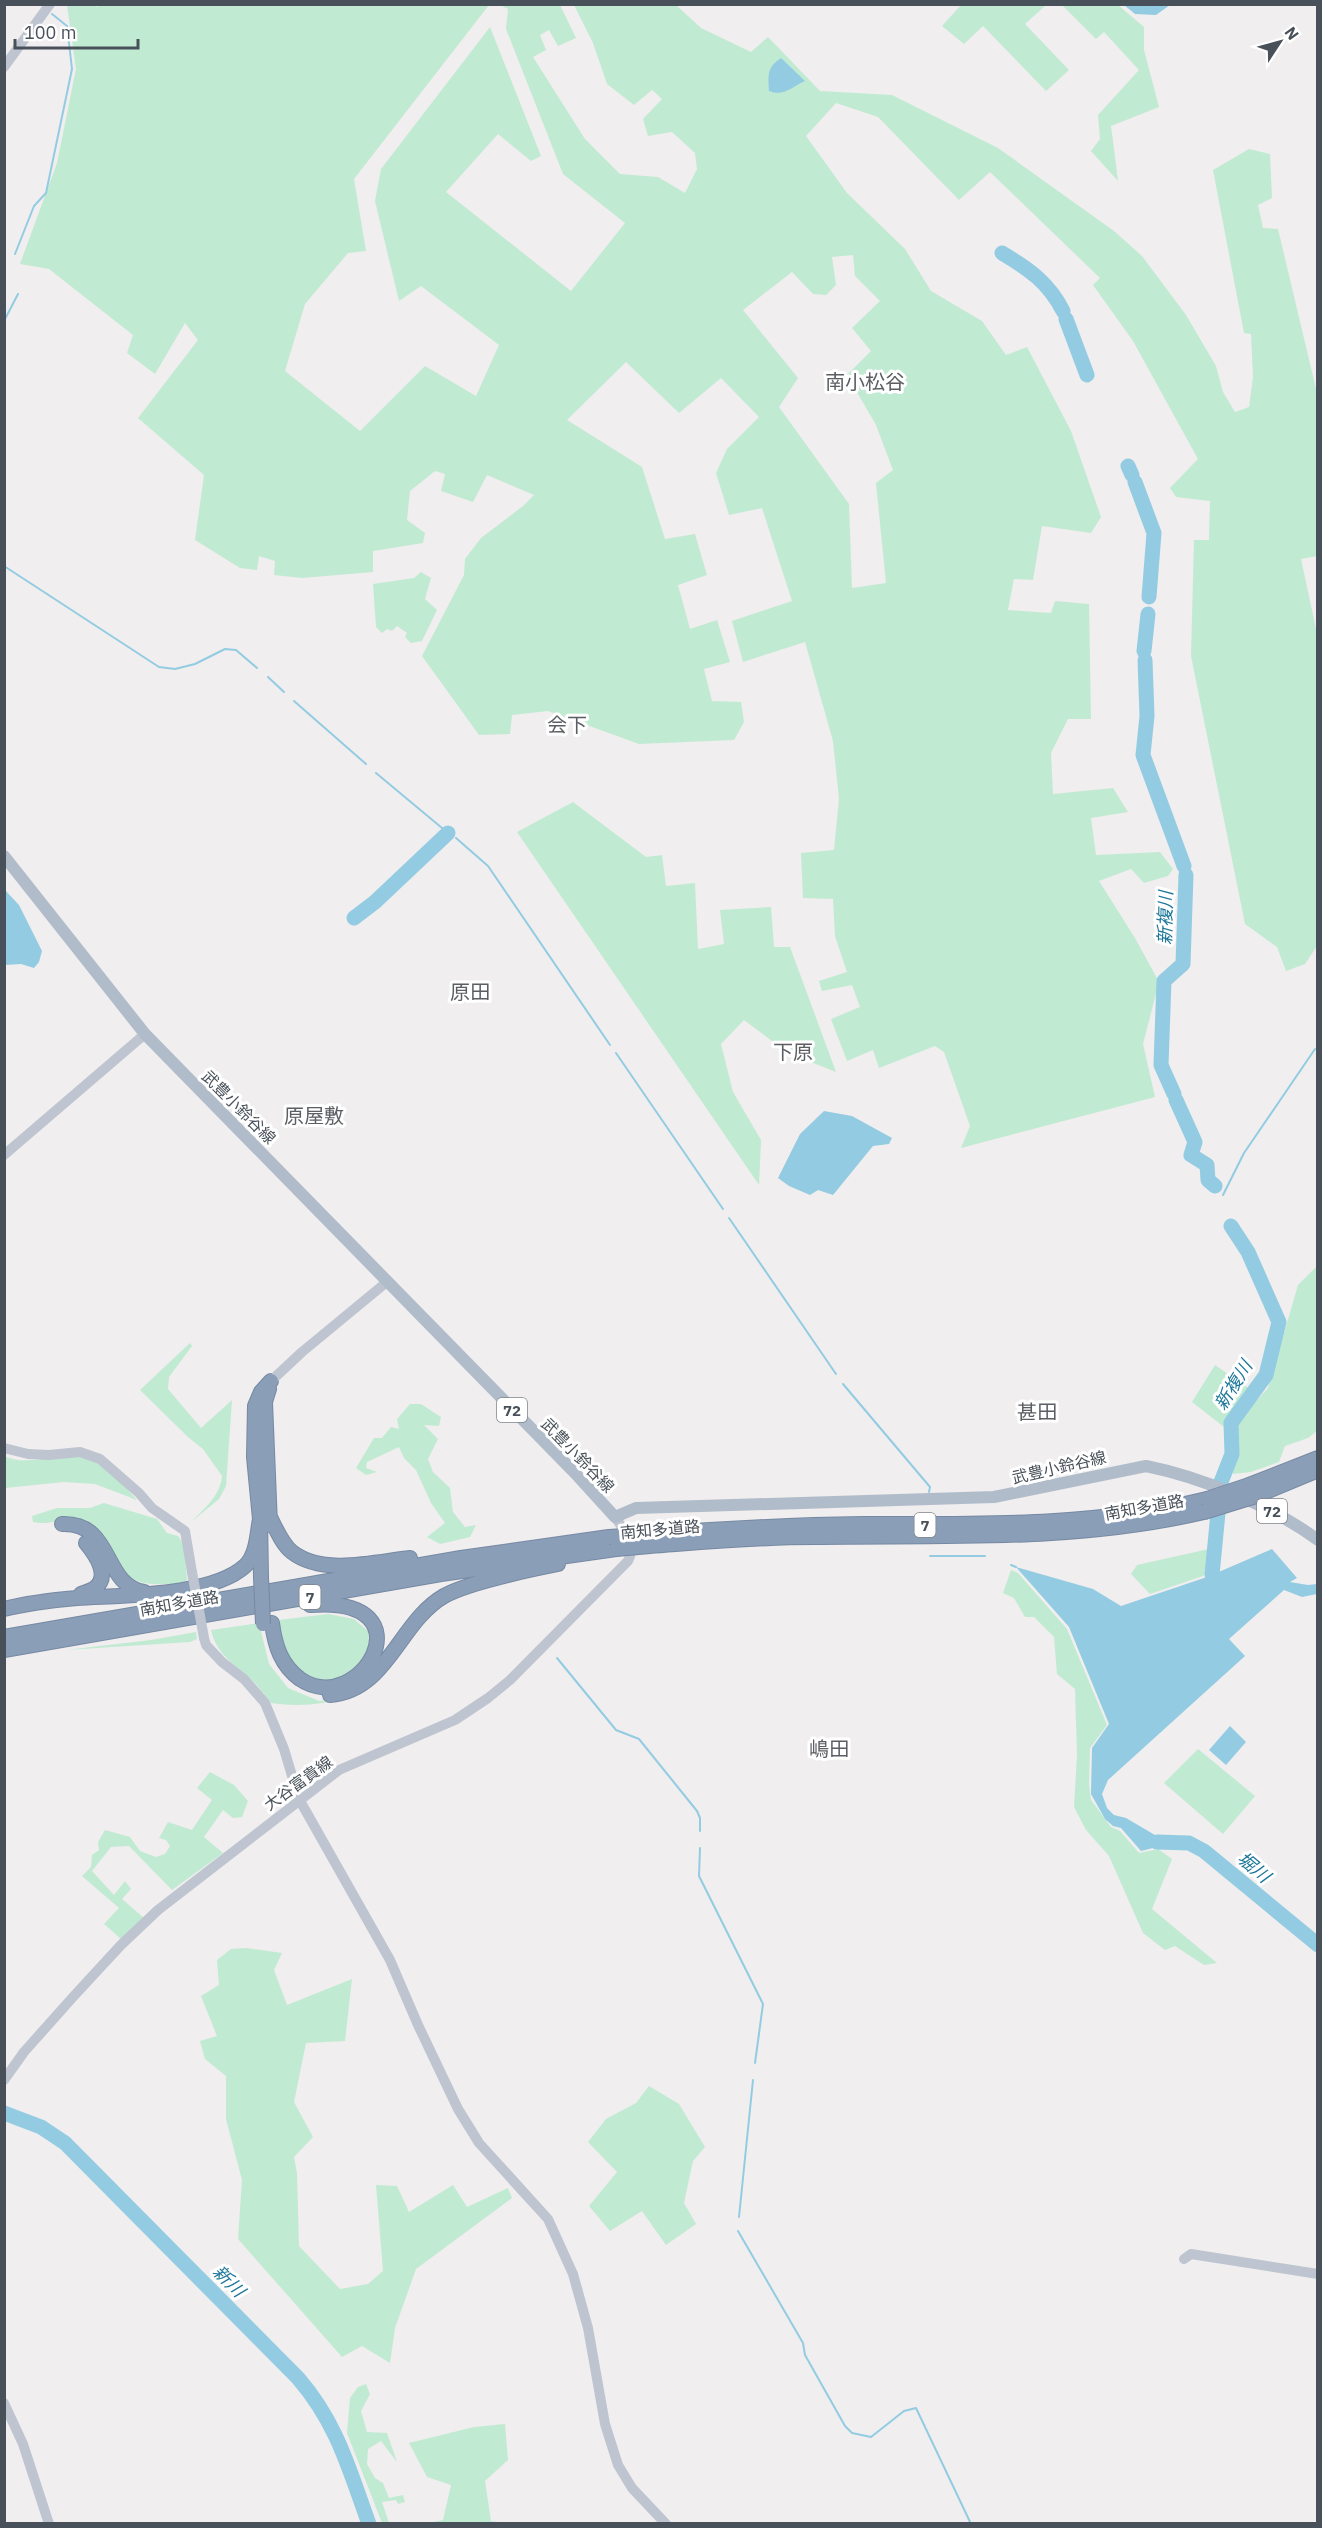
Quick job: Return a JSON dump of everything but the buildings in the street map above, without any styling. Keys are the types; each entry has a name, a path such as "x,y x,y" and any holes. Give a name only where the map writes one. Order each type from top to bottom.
{"highway":[{"path":"271,1381 265,1402 267,1644 278,1669 288,1681 302,1690 332,1695 361,1686 382,1667 420,1615 443,1597 462,1588 555,1564 602,1556 611,1545"},
{"name":"南知多道路","path":"1252,1490 1317,1458"},
{"name":"南知多道路","path":"4,1650 645,1541 1046,1535 1109,1530 1207,1499 1252,1490 1317,1470"},
{"path":"265,1518 292,1552 310,1561 332,1565 360,1564 546,1539 568,1542"},
{"path":"4,1610 74,1598 155,1594 230,1577 246,1565 253,1555 265,1518"},
{"path":"62,1524 80,1526 92,1532 122,1580 141,1592 155,1594"},
{"name":"南知多道路","path":"4,1638 461,1558 568,1542 611,1545"},
{"path":"74,1598 93,1590 101,1578 99,1562 86,1543"},
{"path":"125,1629 138,1633 308,1605 341,1604 361,1611 374,1625 378,1640 375,1654 365,1669 340,1685 324,1687 307,1683 293,1674 281,1659 268,1624"},
{"path":"4,1630 102,1615 112,1619"}],"main road":[{"name":"武豊小鈴谷線","path":"4,856 145,1034 388,1281 615,1518 636,1508 1006,1496 1138,1466 1170,1470 1207,1499 1223,1489 1294,1523 1317,1540"}],"street":[{"path":"4,68 50,4"},
{"path":"4,1155 145,1034"},
{"path":"271,1381 302,1352 388,1281"},
{"path":"4,1448 28,1454 49,1455 80,1452 100,1459 139,1493 152,1508 185,1531 206,1645 222,1662 244,1679 265,1703 284,1749 299,1799 390,1960 458,2109 479,2143 548,2218 573,2274 588,2328 605,2424 618,2465 632,2487 666,2523"},
{"name":"大谷富貴線","path":"4,2080 24,2052 158,1910 339,1770 455,1720 510,1680 628,1561 632,1554 631,1540 615,1518"},
{"path":"1184,2259 1191,2254 1317,2274"},
{"path":"4,2403 23,2444 49,2523"}],"green space":[{"path":"100,4 489,5 354,179 366,251 348,253 305,304 285,371 360,431 425,366 476,396 499,345 421,286 399,301 375,201 381,169 490,27 541,156 531,161 498,134 446,192 571,291 625,223 563,174 506,29 508,9 500,5 560,5 576,38 558,46 549,30 540,35 546,50 533,57 585,139 620,174 658,177 685,193 697,169 695,153 672,132 648,136 643,119 662,99 652,90 634,105 607,84 593,43 574,5 676,5 701,28 751,52 768,37 820,91 892,95 998,148 1114,231 1142,256 1186,315 1216,366 1223,392 1235,412 1249,407 1253,377 1251,334 1244,333 1213,170 1249,149 1270,154 1272,198 1258,205 1263,228 1278,229 1317,393 1317,556 1301,559 1318,638 1317,946 1305,964 1286,971 1277,947 1245,924 1191,656 1194,540 1209,540 1210,501 1176,497 1170,488 1198,459 1133,341 1093,285 1100,278 990,172 959,200 878,117 836,103 806,136 847,193 905,249 931,291 982,321 1006,355 1027,347 1071,431 1101,517 1091,533 1042,526 1033,580 1014,579 1008,610 1051,613 1055,601 1089,604 1091,719 1068,719 1051,753 1053,794 1113,788 1128,812 1091,818 1096,855 1160,852 1173,869 1168,876 1144,883 1131,869 1099,881 1135,938 1159,982 1143,1044 1155,1097 961,1148 970,1126 944,1052 935,1046 879,1068 873,1050 847,1061 831,1019 860,1007 852,985 822,991 819,981 847,972 835,936 833,899 803,898 801,853 834,850 839,799 833,741 805,642 743,662 732,621 792,601 762,508 729,515 716,473 727,449 759,417 721,378 679,413 626,362 567,420 642,467 665,539 695,534 707,575 678,585 690,629 717,620 730,662 704,669 712,701 741,702 744,722 734,740 639,744 548,711 512,715 510,734 479,735 422,656 464,575 465,559 481,538 534,495 487,475 473,502 441,491 445,474 435,471 410,491 407,520 425,533 423,543 373,551 373,572 302,578 274,575 275,561 259,556 257,570 240,568 195,540 204,475 138,418 198,340 185,323 155,374 127,353 133,335 49,269 20,264 57,163 76,69 67,5 97,7","holes":["853,255 855,276 880,301 852,328 871,351 847,375 876,425 893,470 876,483 886,583 852,588 849,504 779,407 798,378 743,310 792,272 813,294 826,295 836,285 832,257"]},
{"path":"962,4 1046,5 1025,24 1069,70 1046,91 983,26 964,44 942,26"},
{"path":"1062,5 1118,5 1144,27 1144,50 1159,107 1111,126 1118,181 1091,151 1100,139 1098,115 1139,70 1104,32 1096,39"},
{"path":"421,572 431,578 425,599 437,610 422,641 411,643 405,637 407,633 397,626 392,631 387,629 382,633 376,627 373,584 414,578"},
{"path":"573,802 646,857 662,855 666,886 695,883 698,949 724,944 720,910 771,907 774,947 790,947 836,1072 788,1053 744,1020 721,1044 733,1092 761,1140 759,1185 517,832"},
{"path":"1317,1266 1317,1431 1308,1438 1285,1446 1279,1462 1251,1472 1233,1474 1235,1424 1268,1388 1298,1285"},
{"path":"190,1343 192,1346 169,1377 168,1389 201,1428 232,1400 226,1486 219,1499 191,1522 215,1496 222,1476 203,1449 140,1390"},
{"path":"1215,1365 1250,1389 1224,1427 1192,1402"},
{"path":"410,1404 421,1404 441,1417 439,1426 424,1425 438,1439 428,1459 433,1472 450,1488 453,1512 465,1527 476,1525 470,1537 440,1544 427,1537 445,1523 431,1503 416,1470 404,1458 399,1447 367,1462 366,1468 377,1472 366,1475 356,1468 374,1438 382,1438 391,1427 399,1429 397,1419"},
{"path":"4,1456 15,1460 66,1456 90,1458 111,1472 137,1500 95,1484 64,1482 5,1488"},
{"path":"104,1503 157,1519 167,1533 178,1536 184,1545 187,1580 167,1584 134,1580 121,1567 106,1540 88,1522 66,1519 46,1523 33,1522 32,1516 57,1508 90,1508"},
{"path":"1209,1549 1210,1570 1203,1576 1150,1594 1131,1574 1137,1565"},
{"path":"1011,1570 1018,1573 1067,1629 1107,1725 1090,1748 1091,1800 1111,1827 1120,1831 1139,1853 1158,1849 1172,1859 1152,1909 1217,1963 1204,1965 1175,1946 1165,1950 1143,1933 1109,1856 1086,1830 1074,1807 1077,1755 1075,1689 1057,1674 1054,1637 1034,1617 1025,1617 1014,1598 1003,1593"},
{"path":"328,1614 354,1619 368,1631 370,1651 357,1670 338,1679 316,1681 298,1668 282,1650 279,1620"},
{"path":"259,1623 269,1664 288,1688 319,1701 348,1697 310,1704 271,1703 256,1684 223,1654 211,1630"},
{"path":"196,1632 197,1639 190,1642 66,1650 151,1640"},
{"path":"1198,1749 1255,1796 1223,1834 1164,1783"},
{"path":"210,1772 234,1785 248,1801 242,1817 233,1818 223,1810 204,1837 223,1853 172,1890 129,1846 111,1847 92,1871 114,1895 125,1881 131,1889 122,1899 144,1918 121,1939 104,1924 119,1908 82,1876 91,1867 92,1855 99,1850 98,1842 105,1830 130,1837 140,1851 156,1857 165,1854 170,1846 166,1840 159,1838 168,1822 192,1830 212,1800 197,1788"},
{"path":"246,1948 282,1953 274,1970 287,2005 352,1979 345,2041 306,2043 294,2102 313,2137 294,2157 297,2173 299,2246 340,2289 368,2284 383,2271 376,2185 397,2186 409,2212 453,2185 467,2207 508,2188 512,2198 416,2269 395,2328 390,2363 362,2346 342,2357 238,2239 242,2180 226,2119 226,2076 205,2059 200,2041 217,2036 201,1996 219,1985 217,1960 231,1949"},
{"path":"649,2086 679,2104 705,2147 693,2161 684,2203 696,2224 666,2245 642,2211 610,2231 589,2206 617,2172 588,2142 606,2119 636,2103"},
{"path":"366,2384 370,2394 361,2411 367,2432 387,2433 397,2462 381,2441 368,2449 367,2464 375,2478 383,2483 389,2498 403,2495 405,2502 398,2504 396,2500 382,2502 389,2523 382,2523 347,2433 350,2398 358,2387"},
{"path":"505,2424 508,2460 485,2481 491,2521 502,2523 429,2523 443,2520 451,2485 427,2477 409,2443 474,2427"}],"water":[{"path":"1124,5 1170,5 1156,15 1135,14"},
{"path":"781,58 805,81 787,90 774,93 769,91 769,72"},
{"path":"5,890 19,905 42,951 39,962 34,968 21,964 5,965"},
{"path":"824,1111 852,1116 892,1138 889,1144 873,1146 833,1195 818,1190 810,1195 789,1186 778,1178 800,1134"},
{"path":"1272,1549 1297,1578 1290,1582 1317,1584 1317,1594 1302,1597 1284,1590 1229,1639 1245,1656 1108,1780 1102,1794 1107,1808 1114,1815 1126,1818 1160,1838 1153,1848 1141,1851 1121,1828 1113,1826 1105,1819 1091,1794 1092,1748 1109,1724 1069,1627 1016,1567 1093,1589 1121,1606 1207,1577"},
{"path":"1230,1726 1246,1742 1226,1765 1209,1750"}],"waterway":[{"path":"15,254 34,206 46,193 72,69 67,26 52,14"},
{"name":"新複川","path":"1002,253 1037,277 1051,292 1063,311"},
{"path":"4,321 18,294"},
{"name":"新複川","path":"1066,319 1087,375"},
{"name":"新複川","path":"1128,466 1132,475"},
{"name":"新複川","path":"1135,482 1154,533 1149,597"},
{"path":"4,566 159,667 175,669 195,664 225,649 236,650 257,668"},
{"name":"新複川","path":"1144,651 1148,614"},
{"name":"新複川","path":"1145,660 1147,716 1143,755 1184,866"},
{"path":"268,677 284,692"},
{"path":"294,701 366,764"},
{"path":"376,773 448,833"},
{"path":"354,918 375,902 448,833"},
{"path":"456,838 488,866 610,1045"},
{"name":"新複川","path":"1174,1094 1161,1065 1164,981 1183,964 1186,875"},
{"path":"1223,1195 1244,1153 1315,1049"},
{"path":"616,1053 723,1209"},
{"name":"新複川","path":"1176,1100 1195,1142 1191,1155 1207,1165 1208,1180 1215,1186"},
{"path":"729,1218 836,1374"},
{"name":"新複川","path":"1212,1575 1221,1482 1232,1454 1231,1423 1266,1375 1279,1322 1248,1252 1231,1226"},
{"path":"843,1384 930,1487 929,1492"},
{"path":"930,1556 985,1556"},
{"path":"1011,1565 1016,1567"},
{"path":"557,1658 616,1730 639,1739 697,1811 700,1818 700,1831"},
{"name":"堀川","path":"1157,1842 1189,1843 1204,1851 1318,1945"},
{"path":"700,1848 699,1876 763,2004 755,2063"},
{"path":"739,2217 753,2080"},
{"name":"新川","path":"4,2113 41,2127 65,2143 298,2378 323,2412 341,2447 369,2524"},
{"path":"738,2231 803,2343 805,2355 845,2426 852,2433 871,2437 904,2411 916,2408 971,2524"}],"district":[{"name":"南小松谷","path":"865,381"},
{"name":"会下","path":"567,724"},
{"name":"原田","path":"470,991"},
{"name":"下原","path":"793,1051"},
{"name":"原屋敷","path":"314,1115"},
{"name":"甚田","path":"1037,1411"},
{"name":"嶋田","path":"829,1748"}]}
